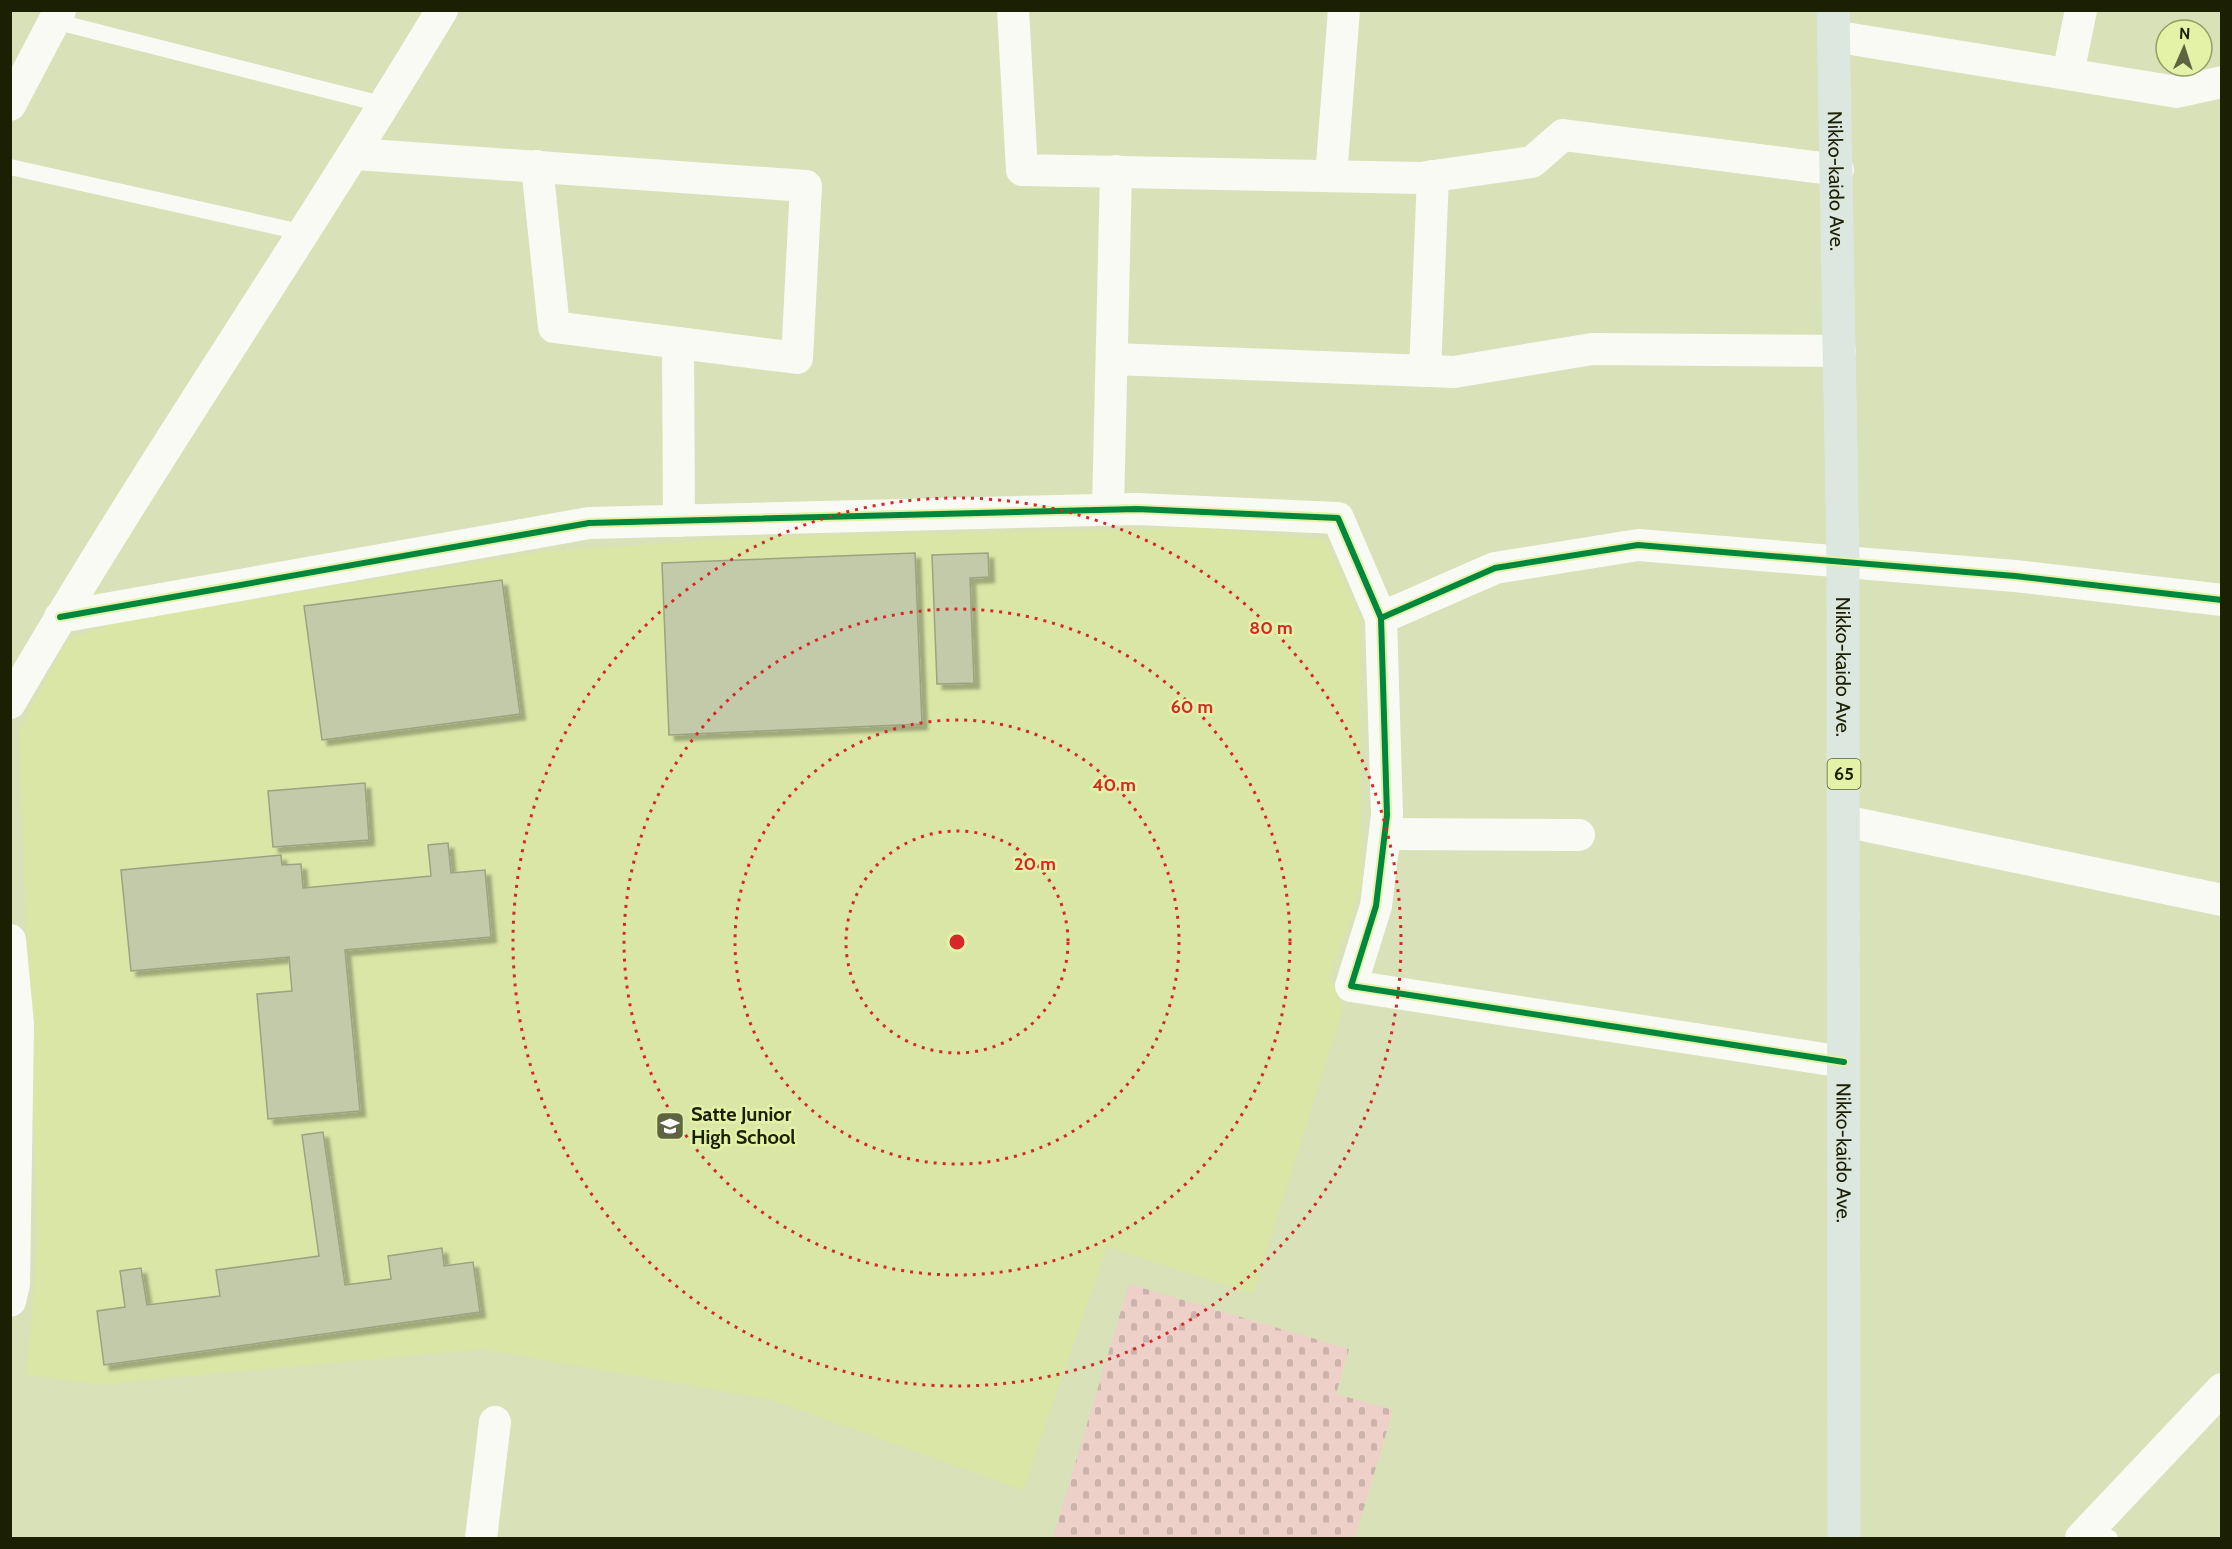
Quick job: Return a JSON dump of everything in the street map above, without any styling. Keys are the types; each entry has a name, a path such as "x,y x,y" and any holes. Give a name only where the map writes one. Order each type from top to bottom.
{"main road":[{"name":"Nikko-kaido Ave.","path":"1833,23 1838,170 1843,561 1844,1539"}],"street":[{"path":"10,703 60,617 356,154 442,10"},
{"path":"1013,10 1022,170 1433,176 1532,162 1563,135 1838,170"},
{"path":"1331,176 1344,10"},
{"path":"2068,74 2080,10"},
{"path":"10,105 57,16"},
{"path":"1833,23 2068,74 2177,92 2222,82"},
{"path":"356,154 537,166 806,186 797,358 554,327 537,166"},
{"path":"1108,509 1116,171"},
{"path":"1425,371 1433,176"},
{"path":"678,343 679,521"},
{"path":"1112,359 1454,372 1592,349 1840,351"},
{"path":"60,617 589,523 1108,509 1338,518 1381,618 1387,815 1376,906 1352,986 1844,1062"},
{"path":"1381,618 1495,568 1638,545 2015,576 2222,600"},
{"path":"1844,821 2222,900"},
{"path":"1385,834 1579,835"},
{"path":"10,940 18,1024 18,1102 14,1284 10,1300"},
{"path":"2094,1536 2222,1389"},
{"path":"482,1539 495,1422"}],"lane":[{"path":"57,16 386,105"},
{"path":"10,167 305,233"}],"shaded area":[{"name":"Satte Junior High School","path":"1201,528 1325,540 1360,617 1362,884 1330,976 1343,1009 1253,1294 1107,1247 1023,1490 772,1400 482,1349 101,1384 26,1375 38,1244 19,730 68,640 117,622 548,551 760,537"}],"green space":[{"path":"1129,1284 1349,1349 1336,1394 1393,1410 1355,1538 1053,1538"}],"building":[{"path":"915,553 922,724 669,735 662,563"},
{"path":"988,553 989,577 970,578 974,683 937,684 932,555"},
{"path":"502,580 520,714 322,740 304,606"},
{"path":"365,783 369,840 273,847 268,791"},
{"path":"448,843 451,873 485,870 491,937 345,950 360,1111 268,1119 257,994 292,991 289,957 131,971 121,870 281,855 282,865 301,864 303,888 431,876 428,845"},
{"path":"323,1132 345,1285 391,1279 388,1256 442,1248 444,1266 473,1262 480,1312 104,1365 97,1311 125,1307 120,1271 141,1268 147,1305 220,1296 216,1270 319,1256 302,1135"}],"cycle path":[{"path":"60,617 589,523 1137,509 1338,518 1381,618"},
{"path":"1844,1062 1351,986 1376,906 1387,815 1381,618 1495,568 1638,545 2015,576 2222,600"}],"place":[{"name":"Satte Junior High School","path":"670,1126"}]}
